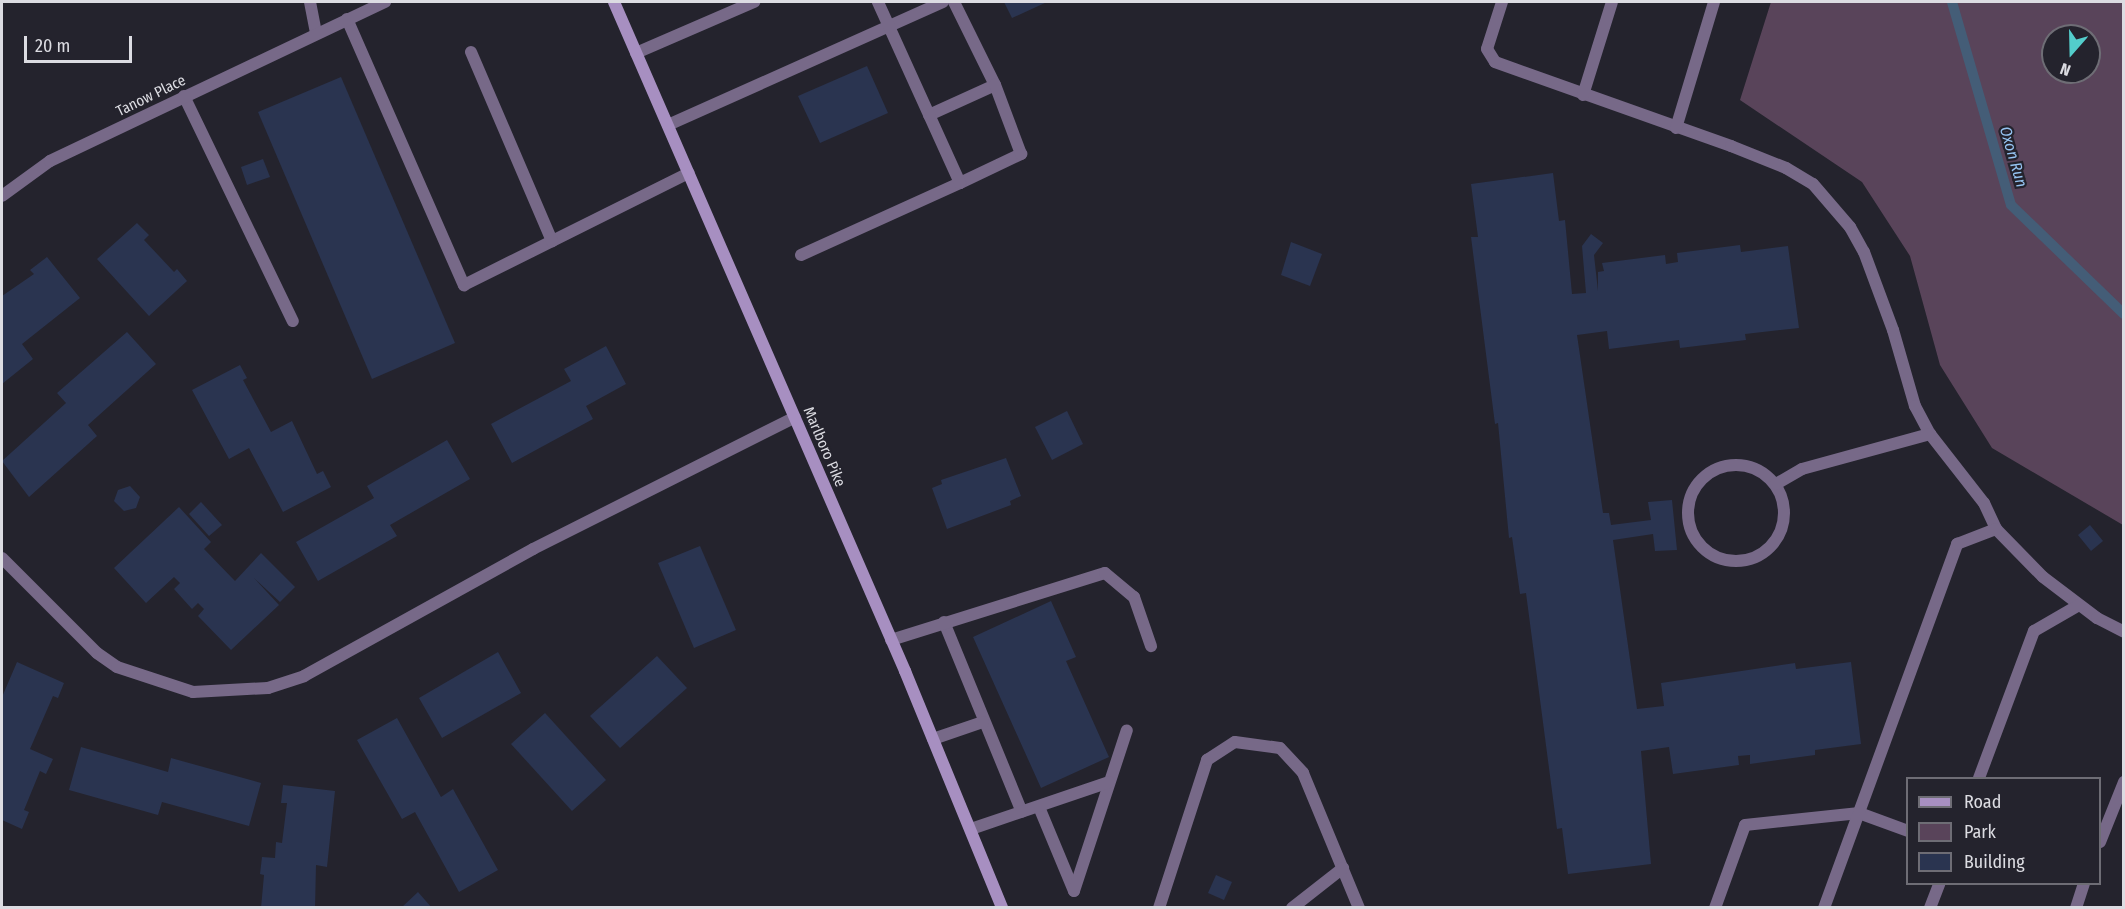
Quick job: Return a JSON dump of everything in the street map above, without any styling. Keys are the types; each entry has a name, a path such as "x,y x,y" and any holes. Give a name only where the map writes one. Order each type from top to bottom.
{"main road":[{"name":"Marlboro Pike","path":"614,2 891,639 1002,908"}],"street":[{"path":"310,2 316,33"},
{"name":"Tanow Place","path":"2,196 50,161 385,2"},
{"path":"636,53 754,2"},
{"path":"878,2 960,183"},
{"path":"668,125 943,2"},
{"path":"801,255 1021,154 995,85 954,2"},
{"path":"1502,2 1487,49 1495,62 1786,168 1813,184 1827,199 1863,252 1893,330 1915,406 1930,434 1984,503 1996,529 2043,577 2079,605 2124,632"},
{"path":"1583,95 1612,2"},
{"path":"1676,128 1714,2"},
{"path":"347,19 464,285 689,173"},
{"path":"471,51 552,241"},
{"path":"928,115 995,85"},
{"path":"184,96 293,321"},
{"path":"2,558 97,653 117,667 193,692 268,688 304,676 533,549 795,417"},
{"path":"1776,484 1802,469 1930,434"},
{"path":"1734,464 1759,469 1776,484 1785,510 1779,538 1767,550 1746,560 1727,560 1710,554 1695,539 1688,509 1696,486 1712,470 1734,464"},
{"path":"1824,908 1957,544 1996,529"},
{"path":"891,639 1105,573 1134,597 1150,646"},
{"path":"1978,777 2034,631 2079,605"},
{"path":"944,622 983,722 1022,812"},
{"path":"933,739 983,722"},
{"path":"1039,807 1074,891 1126,730"},
{"path":"1159,908 1207,760 1235,742 1280,748 1303,773 1359,908"},
{"path":"2101,840 2124,782"},
{"path":"971,829 1109,783"},
{"path":"1715,908 1745,825 1859,813 1906,830"},
{"path":"1292,908 1342,868"},
{"path":"1930,908 1939,885"},
{"path":"2076,908 2084,885"}],"green space":[{"path":"1771,2 2123,2 2123,525 1992,448 1940,365 1910,256 1862,182 1740,100"}],"building":[{"path":"1004,2 1047,2 1012,18"},
{"path":"867,66 888,113 820,143 798,96"},
{"path":"341,77 455,343 372,379 258,112"},
{"path":"263,159 270,177 247,185 241,167"},
{"path":"1553,173 1559,221 1565,220 1572,294 1586,293 1582,246 1591,234 1603,243 1594,255 1598,291 1598,272 1604,271 1602,263 1665,255 1666,264 1678,262 1677,253 1740,245 1741,252 1788,246 1799,328 1745,334 1746,340 1680,348 1679,340 1609,349 1607,331 1577,335 1603,513 1609,513 1611,525 1651,520 1648,502 1672,500 1677,550 1655,551 1653,534 1613,540 1637,709 1664,706 1661,683 1795,663 1796,669 1851,662 1861,744 1815,750 1815,755 1750,764 1750,755 1738,756 1739,765 1673,774 1669,747 1641,751 1651,864 1568,874 1562,828 1557,829 1526,593 1520,594 1512,537 1509,538 1498,423 1495,424 1471,237 1478,237 1471,184"},
{"path":"137,223 149,235 144,240 174,272 177,269 187,281 149,316 97,259"},
{"path":"1291,242 1322,254 1310,286 1281,275"},
{"path":"47,257 80,298 22,344 33,359 2,384 2,296 34,274 30,270"},
{"path":"127,332 156,364 88,425 97,436 29,497 2,461 66,403 57,393"},
{"path":"606,346 626,384 586,406 593,419 512,463 491,424 571,381 564,369"},
{"path":"240,365 247,378 243,380 271,432 292,421 317,474 323,471 331,487 283,512 249,448 229,459 192,390"},
{"path":"1067,411 1083,444 1052,460 1035,427"},
{"path":"447,440 470,479 390,525 397,536 318,581 296,542 374,498 367,486"},
{"path":"1006,458 1021,496 1010,501 1011,505 947,529 932,488 942,484 941,480"},
{"path":"130,486 140,497 136,508 124,511 114,501 118,490"},
{"path":"201,502 222,525 209,536 189,514"},
{"path":"179,507 211,542 204,549 235,581 261,553 295,587 280,602 254,578 279,605 231,650 198,616 204,609 198,603 192,609 174,589 180,583 174,577 146,603 114,568"},
{"path":"2090,525 2103,541 2091,551 2078,535"},
{"path":"700,546 736,630 694,648 658,563"},
{"path":"1051,601 1076,657 1066,661 1109,757 1041,788 973,637"},
{"path":"498,652 521,693 442,738 419,698"},
{"path":"657,656 687,688 620,748 590,716"},
{"path":"17,662 64,683 58,698 53,696 30,749 53,759 46,774 40,771 24,810 29,812 22,829 2,820 2,697"},
{"path":"545,713 606,780 572,811 511,744"},
{"path":"397,718 441,797 453,789 498,870 459,892 415,812 402,819 357,740"},
{"path":"81,747 168,772 171,758 261,783 249,826 162,802 158,815 69,790"},
{"path":"283,785 335,791 327,867 316,865 315,908 261,908 264,875 260,874 262,857 275,858 276,842 282,843 287,803 281,803"},
{"path":"1216,875 1232,882 1224,900 1208,893"},
{"path":"418,892 432,908 401,908"}],"waterway":[{"name":"Oxon Run","path":"1952,2 2011,205 2124,314"}]}
